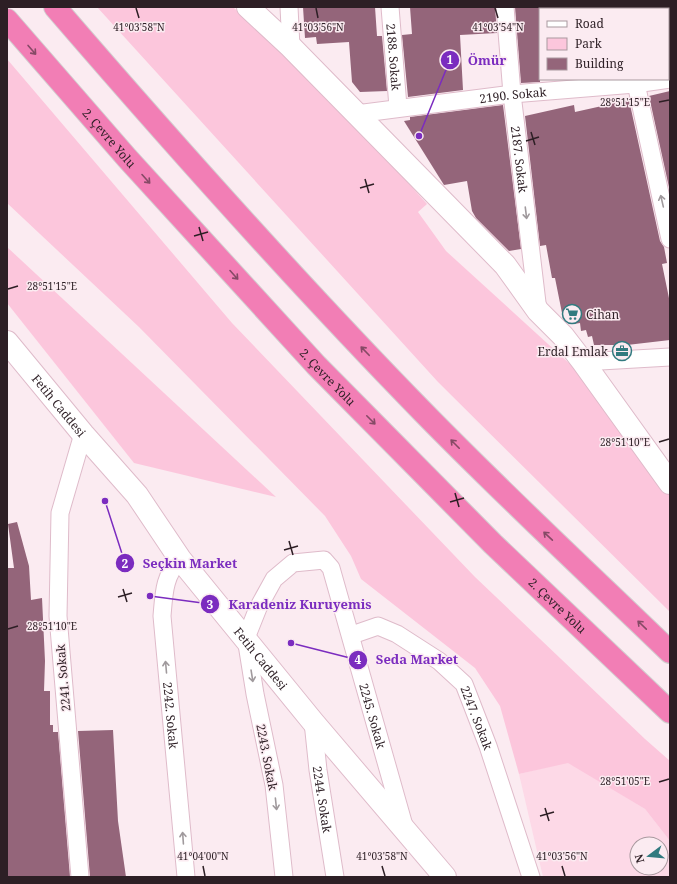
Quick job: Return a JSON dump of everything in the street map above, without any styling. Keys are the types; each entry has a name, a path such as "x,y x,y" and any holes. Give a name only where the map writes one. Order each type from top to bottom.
{"highway":[{"path":"55,7 263,243 411,400 519,508 670,652"},
{"name":"2. Çevre Yolu","path":"7,20 127,158 316,365 493,544 670,712"}],"main road":[{"path":"248,7 291,47 505,265 538,311 563,336 583,362 670,483"},
{"name":"Fetih Caddesi","path":"7,342 83,434 137,495 180,559 313,722 405,829 439,873"}],"street":[{"path":"289,7 291,47"},
{"name":"2188. Sokak","path":"390,7 398,107"},
{"name":"2187. Sokak","path":"505,7 512,94 538,311"},
{"name":"2190. Sokak","path":"356,114 398,107 512,94 658,80"},
{"path":"635,82 670,240"},
{"path":"583,362 670,356"},
{"name":"2241. Sokak","path":"80,877 58,616 60,513 83,434"},
{"name":"2242. Sokak","path":"180,559 171,568 165,585 162,616 186,877"},
{"name":"2245. Sokak","path":"246,638 258,608 274,579 293,563 324,560 331,568 352,635 405,829"},
{"name":"2247. Sokak","path":"352,635 378,626 398,634 439,661 464,684 488,746 531,877"},
{"name":"2243. Sokak","path":"246,638 255,694 274,785 284,877"},
{"name":"2244. Sokak","path":"313,722 318,770 335,877"}],"shaded area":[{"path":"568,762 645,809 666,836 629,836 629,876 669,876 669,840 670,841 670,877 543,877 519,774"}],"green space":[{"path":"97,7 233,7 350,118 427,204 418,212 446,251 571,365 653,467 670,492 670,612 438,382"},
{"path":"7,59 232,323 475,577 670,761 670,841 669,836 666,836 645,809 568,763 519,774 500,706 475,668 361,579 351,556 325,516 139,327 7,203"},
{"path":"7,247 276,497 134,463 7,303"}],"building":[{"path":"303,7 375,7 377,36 382,36 387,91 360,92 352,82 349,42 317,44 316,37 305,38"},
{"path":"410,7 495,7 497,33 460,35 463,90 408,97 402,35 412,34"},
{"path":"515,7 540,7 540,82 521,83"},
{"path":"670,91 670,192 649,96"},
{"path":"629,100 660,241 664,247 667,263 662,264 670,303 670,340 627,345 594,345 592,336 588,337 586,330 581,331 580,323 574,324 572,316 563,318 555,278 552,278 546,245 540,246 525,116 574,105 575,112"},
{"path":"503,105 521,249 509,251 476,218 472,211 467,181 444,185 404,121 410,120 410,117"},
{"path":"17,522 29,566 31,600 42,598 45,661 44,691 50,691 50,725 53,725 53,732 58,732 70,877 7,877 7,568 14,568 8,524"},
{"path":"113,730 118,821 126,877 90,877 78,731"}],"place":[{"name":"Ömür","path":"419,136"},
{"name":"Cihan","path":"572,314"},
{"name":"Erdal Emlak","path":"622,351"},
{"name":"Seçkin Market","path":"105,501"},
{"name":"Karadeniz Kuruyemis","path":"150,596"},
{"name":"Seda Market","path":"291,643"}]}
